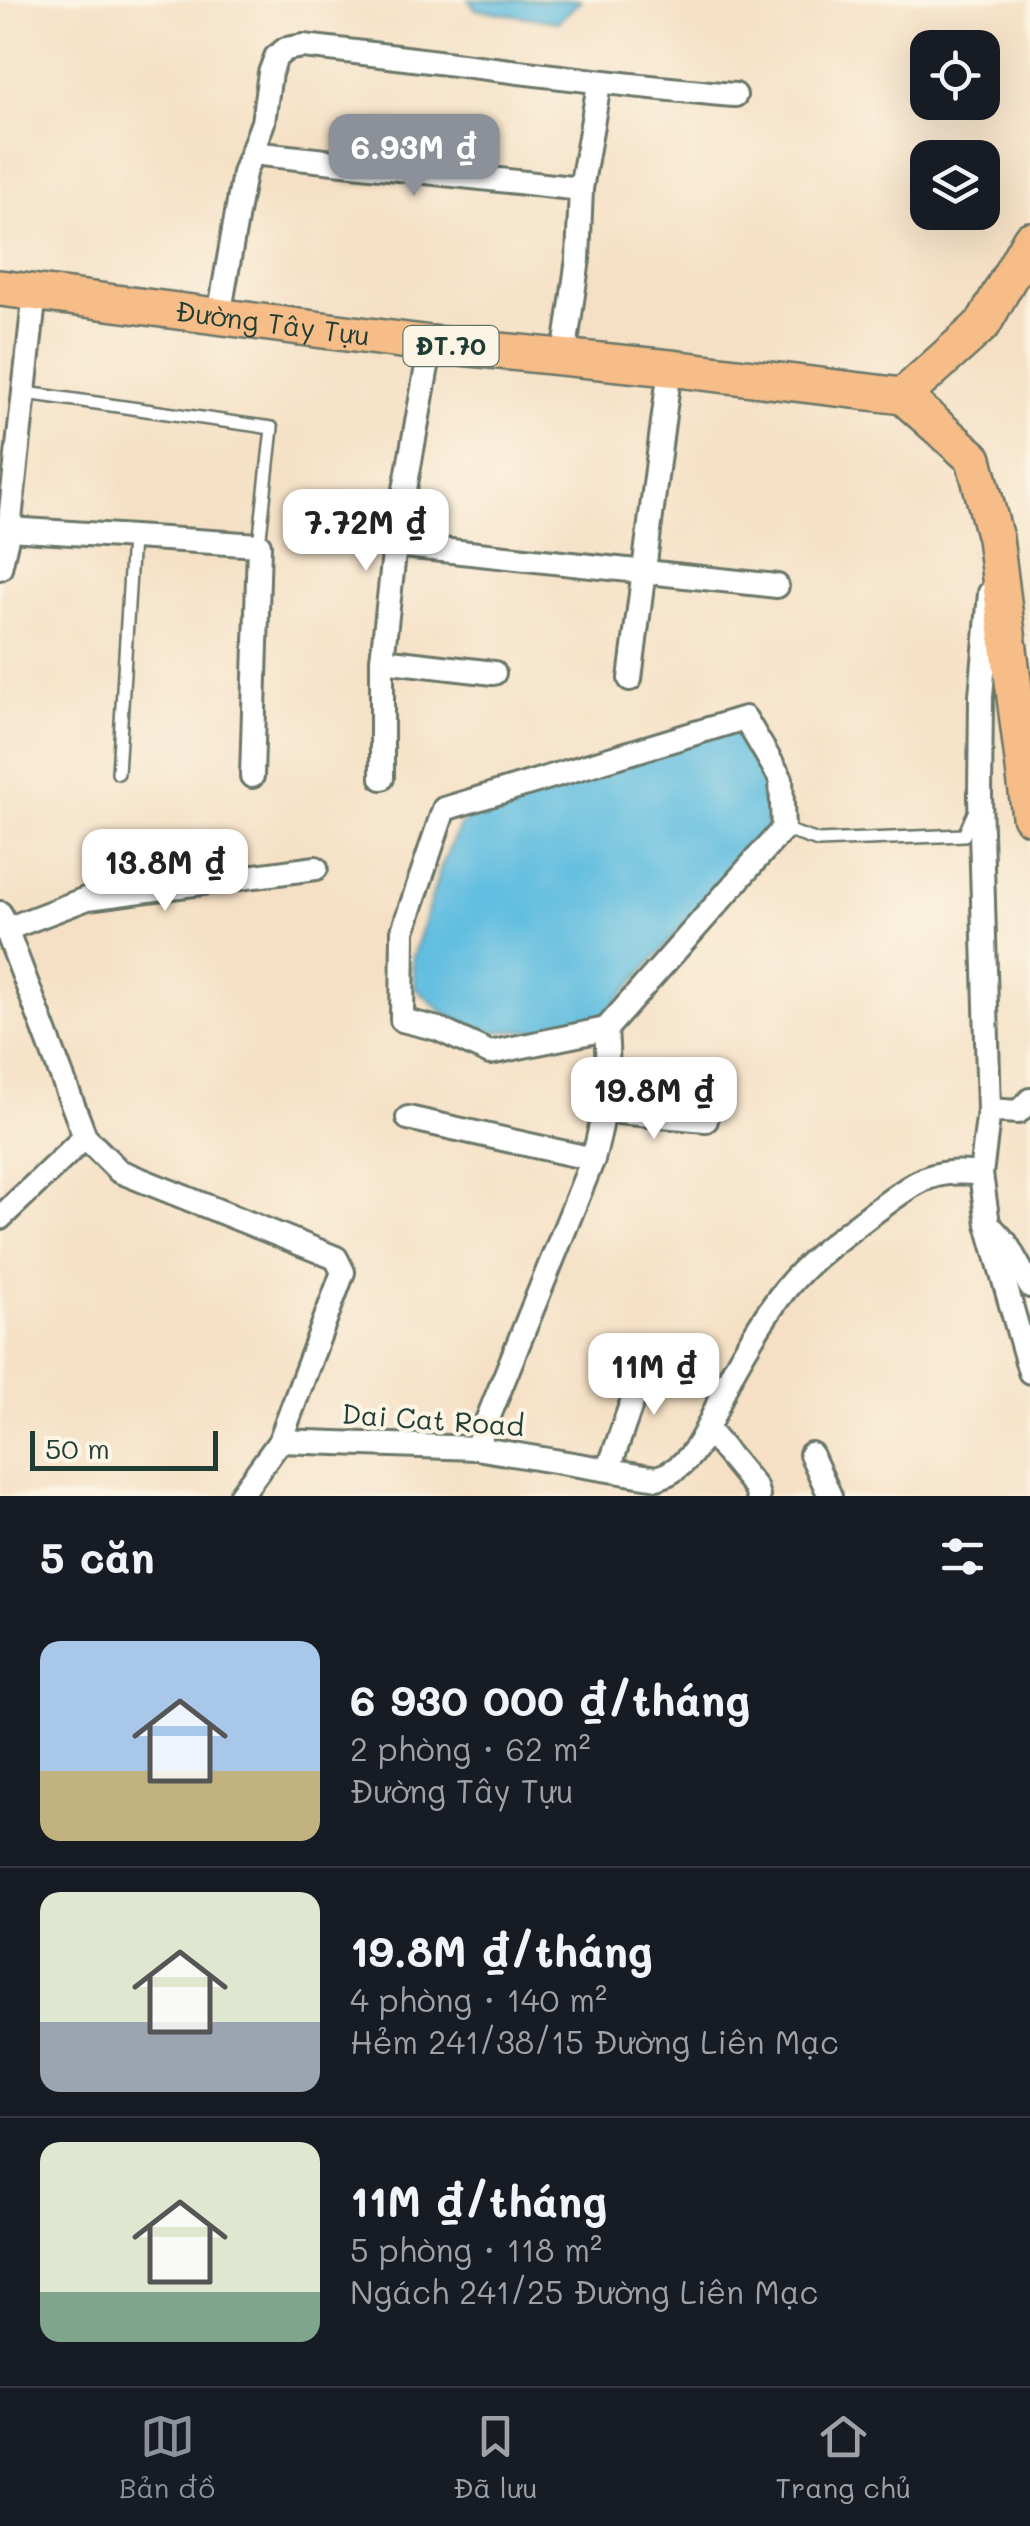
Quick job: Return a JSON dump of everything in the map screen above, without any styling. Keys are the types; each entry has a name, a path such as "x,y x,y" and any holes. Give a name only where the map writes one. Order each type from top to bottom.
{"main road":[{"path":"1030,240 982,324 903,396 974,459 995,538 1030,816"},
{"name":"Đường Tây Tựu","path":"0,288 431,344 903,396"}],"street":[{"path":"218,316 244,173 263,122 270,72 276,57 286,49 303,46 472,64 599,84 735,95"},
{"path":"564,357 578,259 582,188 599,84"},
{"path":"252,153 582,188"},
{"path":"0,568 9,529 35,292"},
{"path":"382,778 382,660 396,544 431,344"},
{"path":"630,679 670,368"},
{"path":"9,529 259,545 252,776"},
{"path":"995,538 981,696 989,1110 981,1174 988,1224 1030,1372"},
{"path":"396,544 777,586"},
{"path":"382,660 494,673"},
{"path":"745,718 782,779 783,829 606,1029 490,1053 438,1028 402,1020 403,931 444,809 745,718"},
{"path":"980,797 996,763 1022,749"},
{"path":"240,1496 280,1441 343,1272 336,1258 119,1172 85,1136 3,921 88,898 316,868"},
{"path":"476,1448 593,1159 606,1111 606,1029"},
{"path":"989,1110 1018,1112 1030,1100"},
{"path":"606,1111 706,1120"},
{"path":"408,1118 593,1159"},
{"path":"0,1218 85,1136"},
{"name":"Dai Cat Road","path":"280,1441 476,1448 657,1478 674,1473 708,1428 732,1372 755,1332 816,1256 903,1191 936,1172 981,1174"},
{"path":"988,1224 1006,1243 1030,1286"},
{"path":"608,1468 650,1350"},
{"path":"708,1428 758,1496"},
{"path":"812,1454 830,1496"}],"lane":[{"path":"26,393 272,428 259,545"},
{"path":"118,773 132,538"},
{"path":"783,829 818,840 964,835 980,797"}],"water":[{"path":"469,0 581,0 558,22 476,9"},
{"path":"728,729 750,741 775,789 773,818 762,836 603,1017 581,1029 484,1032 448,1016 415,988 412,961 441,867 459,827 471,816"}]}
